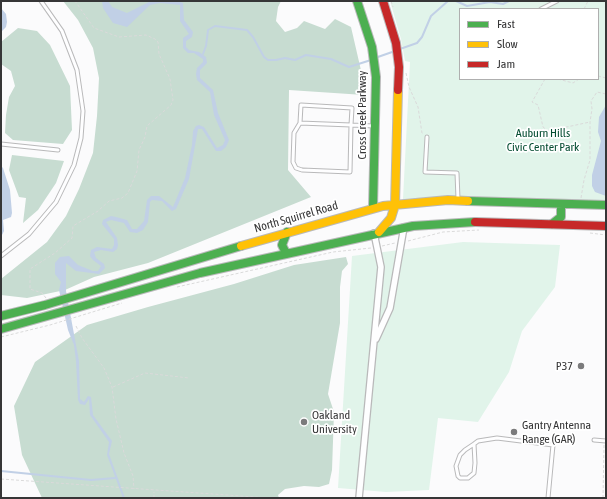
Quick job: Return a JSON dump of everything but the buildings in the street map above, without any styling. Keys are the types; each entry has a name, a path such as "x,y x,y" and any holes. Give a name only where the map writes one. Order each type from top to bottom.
{"main road":[{"name":"Cross Creek Parkway","path":"357,1 372,47 376,77 373,208"},
{"path":"376,233 391,218 395,205 400,67 396,44 383,1"},
{"name":"North Squirrel Road","path":"1,316 45,305 287,232 373,208 425,201 459,200 606,205"},
{"path":"552,224 560,217 562,210 560,204"},
{"path":"1,329 49,321 83,306 200,273 404,227 454,222 606,226"},
{"path":"286,253 282,245 287,232"}],"street":[{"path":"375,343 390,308 404,227"},
{"path":"359,498 375,343 381,267 376,233"}],"lane":[{"path":"1,256 29,234 48,213 66,184 78,152 82,125 80,83 73,57 55,19 41,1"},
{"path":"543,8 557,1"},
{"path":"301,105 352,108 351,125 350,172 302,170 296,168 293,162 294,133 300,123 301,105"},
{"path":"300,123 374,126"},
{"path":"427,137 425,172 457,173 459,200"},
{"path":"1,144 58,150"},
{"path":"474,444 474,474 468,478 460,478 456,472 457,461 460,455 474,444 488,438 553,445 548,498"},
{"path":"594,440 605,442"}],"path":[{"path":"45,305 46,297 42,293 30,289 30,269 55,253 72,238 73,226 98,211 109,201 122,198 128,194 137,171 139,150 145,137 147,126 171,105 173,100 170,79 159,54 158,42 155,38 146,35 118,37 94,28 76,1"},
{"path":"391,1 394,11"},
{"path":"406,70 409,87 418,106 422,133 427,137"},
{"path":"544,80 532,102 538,105 543,127 548,131 590,122"},
{"path":"562,80 573,83 578,80"},
{"path":"581,204 584,180 590,160 591,101 597,92 606,94"},
{"path":"405,241 443,232 483,230"},
{"path":"587,233 606,235"},
{"path":"381,246 397,242"},
{"path":"172,289 333,252 374,248"},
{"path":"1,337 49,321 77,316 122,303"},
{"path":"76,326 82,338 104,368 112,387 116,419 124,453 133,476 134,489"},
{"path":"112,387 145,373 189,378"},
{"path":"603,498 605,442"},
{"path":"1,479 269,498"},
{"path":"154,491 154,498"}],"green space":[{"path":"63,1 281,1 278,7 276,21 285,32 297,28 304,21 325,29 335,19 351,27 363,79 364,95 289,90 288,170 311,197 148,263 94,277 65,290 27,298 1,295 1,279 47,242 66,216 79,189 93,153 99,78 93,48 78,20"},
{"name":"Auburn Hills Civic Center Park","path":"390,1 606,1 606,202 456,197 403,199 410,62 405,61 401,39"},
{"path":"18,28 37,31 50,45 70,86 72,130 63,144 13,140 5,133 9,97 15,86 11,71 1,64 1,42"},
{"path":"12,155 64,161 56,183 38,210 23,223 26,198 19,197 9,170"},
{"path":"463,242 560,245 555,287 522,331 509,372 478,422 438,418 429,490 386,492 338,488 352,256"},
{"path":"346,257 348,264 342,271 340,287 340,323 328,394 334,412 332,470 329,484 319,487 304,486 285,489 278,495 279,498 42,498 22,455 14,406 35,362 87,325 234,284 294,265"}],"water":[{"path":"102,1 108,1 112,7 127,13 151,1 178,1 183,3 184,20 193,32 192,37 186,41 186,47 189,50 199,52 206,57 207,63 200,70 200,78 213,90 218,113 229,140 226,147 221,151 216,151 202,129 198,129 189,179 176,209 172,211 162,201 152,200 150,202 148,222 143,230 137,233 130,232 124,223 111,220 106,222 117,238 118,245 117,249 113,252 101,250 94,252 96,258 104,264 105,268 99,274 76,271 66,263 66,291 79,361 80,399 84,402 88,396 91,397 93,415 112,441 109,454 125,498 123,498 107,455 109,442 90,415 89,399 85,405 80,404 78,400 74,345 68,330 59,290 61,282 55,274 55,263 60,257 69,256 78,265 93,271 98,271 101,266 90,256 91,250 97,247 112,249 114,245 114,239 102,224 103,220 111,216 116,217 127,220 132,229 137,229 144,221 147,200 151,196 159,196 173,207 185,178 192,145 193,131 196,126 199,125 204,127 217,148 223,145 225,140 214,115 210,92 197,80 197,68 203,62 203,59 194,53 188,53 183,48 183,38 189,34 180,21 180,5 160,3 150,5 127,27 113,23 103,8"},
{"path":"1,8 6,14 7,22 6,27 1,32"},
{"path":"606,105 606,196 595,192 592,186 592,175 601,141 598,132 599,117"},
{"path":"1,166 10,190 12,213 11,217 3,220 4,231 1,237"}],"waterway":[{"path":"400,49 417,43 422,37 431,16 448,1"},
{"path":"456,1 467,6 490,2 503,4 509,1"},
{"path":"203,54 206,46 208,30 215,26 247,30 253,37 264,57 268,60 285,58 295,60 306,55 331,59 349,67 371,60"},
{"path":"375,58 395,51"},
{"path":"1,471 91,480 115,478"}],"traffic: fast":[{"path":"357,1 372,47 376,77 373,208"},
{"path":"468,201 606,205"},
{"path":"552,224 561,217 561,204"},
{"path":"1,329 200,273 413,226 475,222"},
{"path":"286,253 282,245 287,232"},
{"path":"1,316 45,305 241,246"}],"traffic: slow":[{"path":"379,232 391,218 395,205 398,90"},
{"path":"241,246 383,206 448,200 468,201"}],"traffic: jam":[{"path":"383,1 396,43 399,67 398,90"},
{"path":"475,222 606,226"}],"place":[{"name":"P37","path":"581,366"},
{"name":"Oakland University","path":"304,422"},
{"name":"Gantry Antenna Range (GAR)","path":"514,432"}]}
